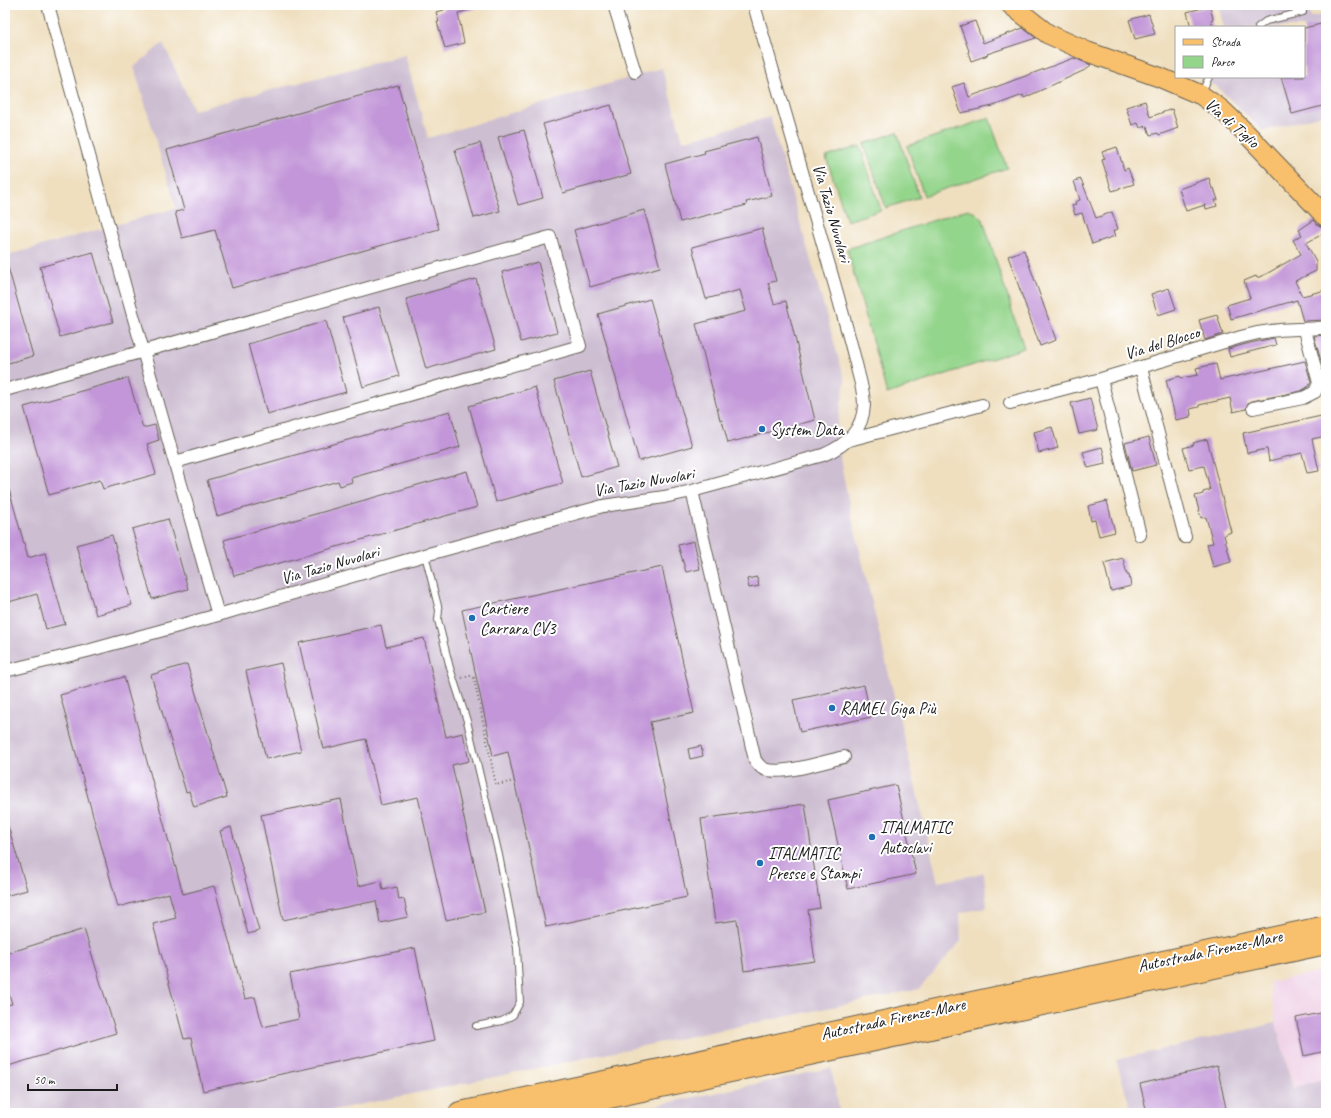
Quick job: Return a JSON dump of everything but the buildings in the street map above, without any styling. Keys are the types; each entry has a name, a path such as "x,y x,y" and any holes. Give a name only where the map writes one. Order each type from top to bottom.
{"highway":[{"name":"Autostrada Firenze-Mare","path":"460,1113 1326,927"},
{"name":"Autostrada Firenze-Mare","path":"535,1113 1326,943"}],"main road":[{"name":"Via di Tiglio","path":"1011,5 1048,34 1088,52 1159,77 1201,95 1222,110 1246,133 1326,216"}],"street":[{"path":"48,5 218,615"},
{"path":"614,5 634,72"},
{"name":"Via Tazio Nuvolari","path":"5,671 87,651 218,615 425,555 603,506 664,497 692,491 823,455 834,451 849,440 857,430 861,421 864,405 863,392 818,227 754,5"},
{"path":"5,390 550,237 580,346 175,462"},
{"name":"Via del Blocco","path":"1010,403 1141,368 1241,337 1263,332 1305,330 1326,327"},
{"path":"1253,408 1303,398 1315,392 1319,383 1305,330"},
{"path":"1141,368 1185,537"},
{"path":"1101,379 1140,535"},
{"path":"849,440 982,405"},
{"path":"692,491 755,760 758,765 765,769 772,770 793,769 844,757"}],"lane":[{"path":"1259,26 1266,21 1303,12"},
{"path":"1201,95 1208,78"},
{"path":"425,555 439,610 438,620 450,668 467,722 490,818 517,948 520,1002 513,1014 502,1021 476,1026"}],"shaded area":[{"path":"1218,5 1308,5 1311,17 1326,14 1326,114 1263,131 1216,86 1199,79 1305,78 1305,26 1224,26"},
{"path":"163,43 194,110 405,55 428,138 662,68 683,141 770,117 845,381 836,434 840,459 852,518 938,882 984,873 987,907 960,913 961,941 919,989 320,1113 5,1113 5,256 176,208 134,67"},
{"path":"1326,971 1326,1078 1294,1088 1276,1023 1269,982"},
{"path":"1276,1023 1293,1088 1326,1078 1326,1113 1132,1113 1116,1060"},
{"path":"831,1068 840,1113 620,1113"}],"green space":[{"path":"989,118 1007,168 924,196 907,146"},
{"path":"897,132 919,197 886,208 864,144"},
{"path":"860,146 881,210 847,221 826,157"},
{"path":"968,209 976,213 983,220 1024,348 887,394 847,249"}],"place":[{"name":"System Data","path":"762,429"},
{"name":"Cartiere Carrara CV3","path":"472,618"},
{"name":"RAMEL Giga Più","path":"832,708"},
{"name":"ITALMATIC Autoclavi","path":"872,837"},
{"name":"ITALMATIC Presse e Stampi","path":"760,863"}]}
